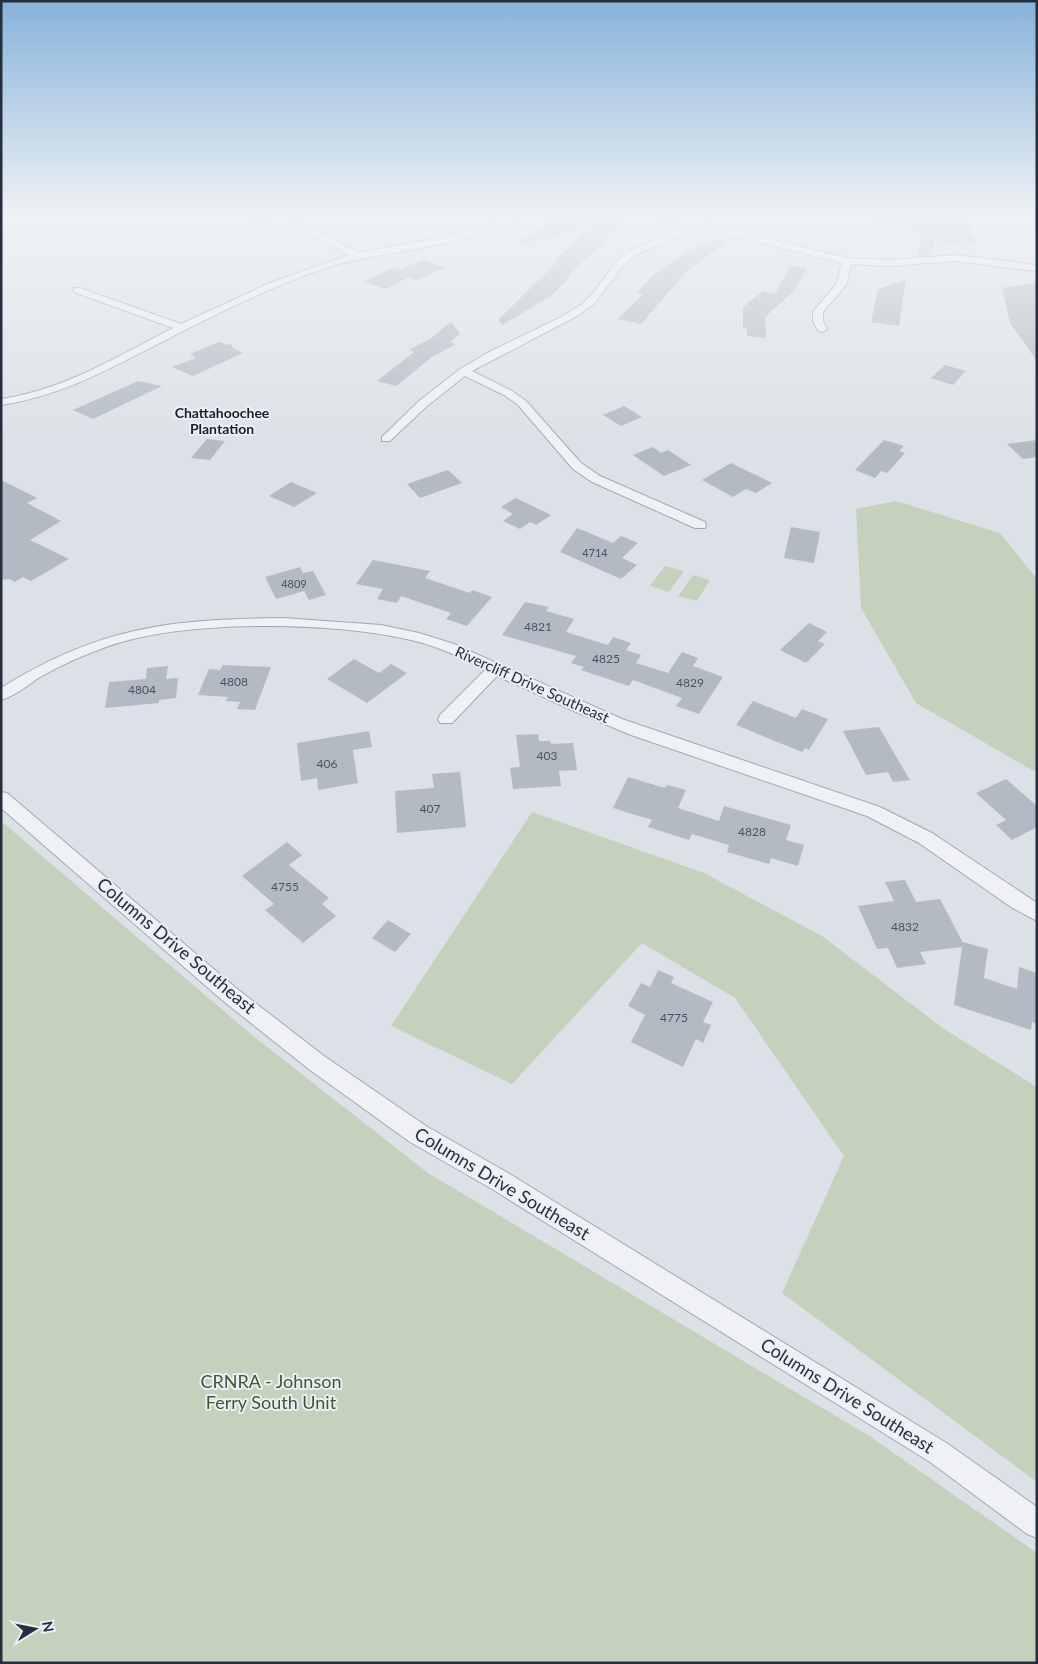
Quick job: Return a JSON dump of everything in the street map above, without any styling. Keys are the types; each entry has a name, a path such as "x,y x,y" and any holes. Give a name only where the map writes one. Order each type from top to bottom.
{"street":[{"path":"84,293 182,328"},
{"path":"1,402 31,398 62,388 256,293"},
{"path":"386,439 437,392 464,371 492,354 566,319 599,293"},
{"path":"822,329 818,321 818,312 835,293"},
{"path":"464,371 508,393 522,403 577,466 596,479 700,525"},
{"name":"Rivercliff Drive Southeast","path":"1,695 65,658 106,641 159,628 211,623 320,624 366,627 436,643 496,668 618,724 883,815 926,838 1037,913"},
{"path":"446,718 496,668"},
{"name":"Columns Drive Southeast","path":"1,798 229,994 325,1068 418,1134 500,1181 939,1453 1037,1524"}],"green space":[{"path":"896,501 1000,533 1037,579 1037,773 916,703 861,608 856,509"},
{"path":"665,566 684,571 669,592 650,586"},
{"path":"693,575 710,580 697,601 678,596"},
{"path":"532,812 704,873 822,936 944,1029 1037,1087 1037,1482 782,1293 844,1156 735,998 642,943 512,1084 391,1026"},
{"name":"CRNRA - Johnson Ferry South Unit","path":"1,821 253,1036 428,1173 871,1437 1037,1553 1037,1663 1,1663"}],"building":[{"path":"526,293 554,293 502,325 498,320"},
{"path":"637,293 668,293 641,324 618,319 643,294"},
{"path":"761,293 792,293 765,317 766,338 747,336 747,329 743,328 743,307"},
{"path":"877,293 904,293 899,326 871,322"},
{"path":"1003,293 1037,293 1037,361 1010,323"},
{"path":"451,322 460,334 450,342 456,344 432,357 396,386 377,381 414,352 409,350 431,338"},
{"path":"219,342 227,345 231,344 233,348 243,353 193,376 172,367 196,358 190,354"},
{"path":"945,365 966,371 953,385 931,378"},
{"path":"138,381 162,386 93,419 73,410"},
{"path":"624,406 642,417 621,426 603,415"},
{"path":"207,439 225,441 210,460 191,458"},
{"path":"884,440 904,446 899,451 905,453 887,473 881,471 875,478 855,470"},
{"path":"1037,440 1037,457 1023,459 1007,444"},
{"path":"653,447 661,453 668,450 691,465 664,476 633,455"},
{"path":"731,463 772,483 756,493 746,489 733,497 702,480"},
{"path":"448,470 462,483 420,498 407,484"},
{"path":"1,480 37,498 27,503 61,521 30,540 69,559 31,581 23,577 15,582 9,579 1,580"},
{"path":"291,482 317,493 294,507 269,496"},
{"path":"516,498 551,515 536,525 530,522 520,529 503,521 513,514 501,507"},
{"path":"791,527 820,532 814,563 784,558"},
{"path":"577,528 613,543 621,536 638,543 622,558 637,565 621,579 560,552"},
{"path":"373,560 430,571 425,578 470,593 472,590 492,597 467,626 446,619 451,613 401,596 397,603 377,599 383,589 356,584"},
{"path":"300,567 303,573 313,571 326,595 309,600 304,591 276,599 265,577"},
{"path":"525,602 549,607 546,611 574,619 566,632 608,645 613,637 631,643 626,650 641,655 636,663 668,673 682,652 698,658 693,666 723,677 699,714 676,706 682,698 633,680 629,686 581,670 584,667 571,663 576,656 502,635"},
{"path":"809,623 827,632 818,641 825,644 806,663 780,650"},
{"path":"354,659 379,673 391,664 407,673 367,703 327,679"},
{"path":"223,665 271,667 255,710 237,709 240,702 226,701 228,697 198,695 209,669 220,670"},
{"path":"168,666 166,679 178,678 176,698 159,700 159,703 105,708 109,682 146,679 147,668"},
{"path":"753,701 796,718 802,709 828,719 809,750 805,748 802,752 736,725"},
{"path":"879,727 910,780 893,782 888,772 866,775 843,731"},
{"path":"369,731 372,747 353,750 358,783 318,790 317,778 301,781 297,743"},
{"path":"538,734 539,741 550,741 551,744 573,743 577,770 559,771 561,786 513,789 510,768 520,767 516,735"},
{"path":"460,772 466,827 397,833 395,791 434,788 432,774"},
{"path":"628,777 665,788 667,785 686,790 678,808 719,821 724,806 791,825 786,840 804,845 798,866 771,858 769,864 727,852 729,845 692,834 689,840 648,827 652,820 613,808"},
{"path":"1006,779 1037,806 1037,827 1012,840 996,825 1006,820 976,793"},
{"path":"287,842 302,855 289,865 329,898 322,904 336,916 303,943 265,910 274,904 242,876"},
{"path":"905,880 916,902 940,899 963,943 988,949 984,978 1017,989 1019,967 1037,973 1037,1024 1032,1022 1031,1030 954,1005 962,947 920,952 926,964 897,968 888,948 877,949 858,906 894,901 885,882"},
{"path":"388,920 411,934 395,952 372,938"},
{"path":"658,970 674,977 671,983 713,1002 703,1022 711,1025 703,1043 696,1039 683,1067 631,1042 645,1015 628,1006 641,983 650,987"}],"district":[{"name":"Chattahoochee Plantation","path":"222,422"}]}
